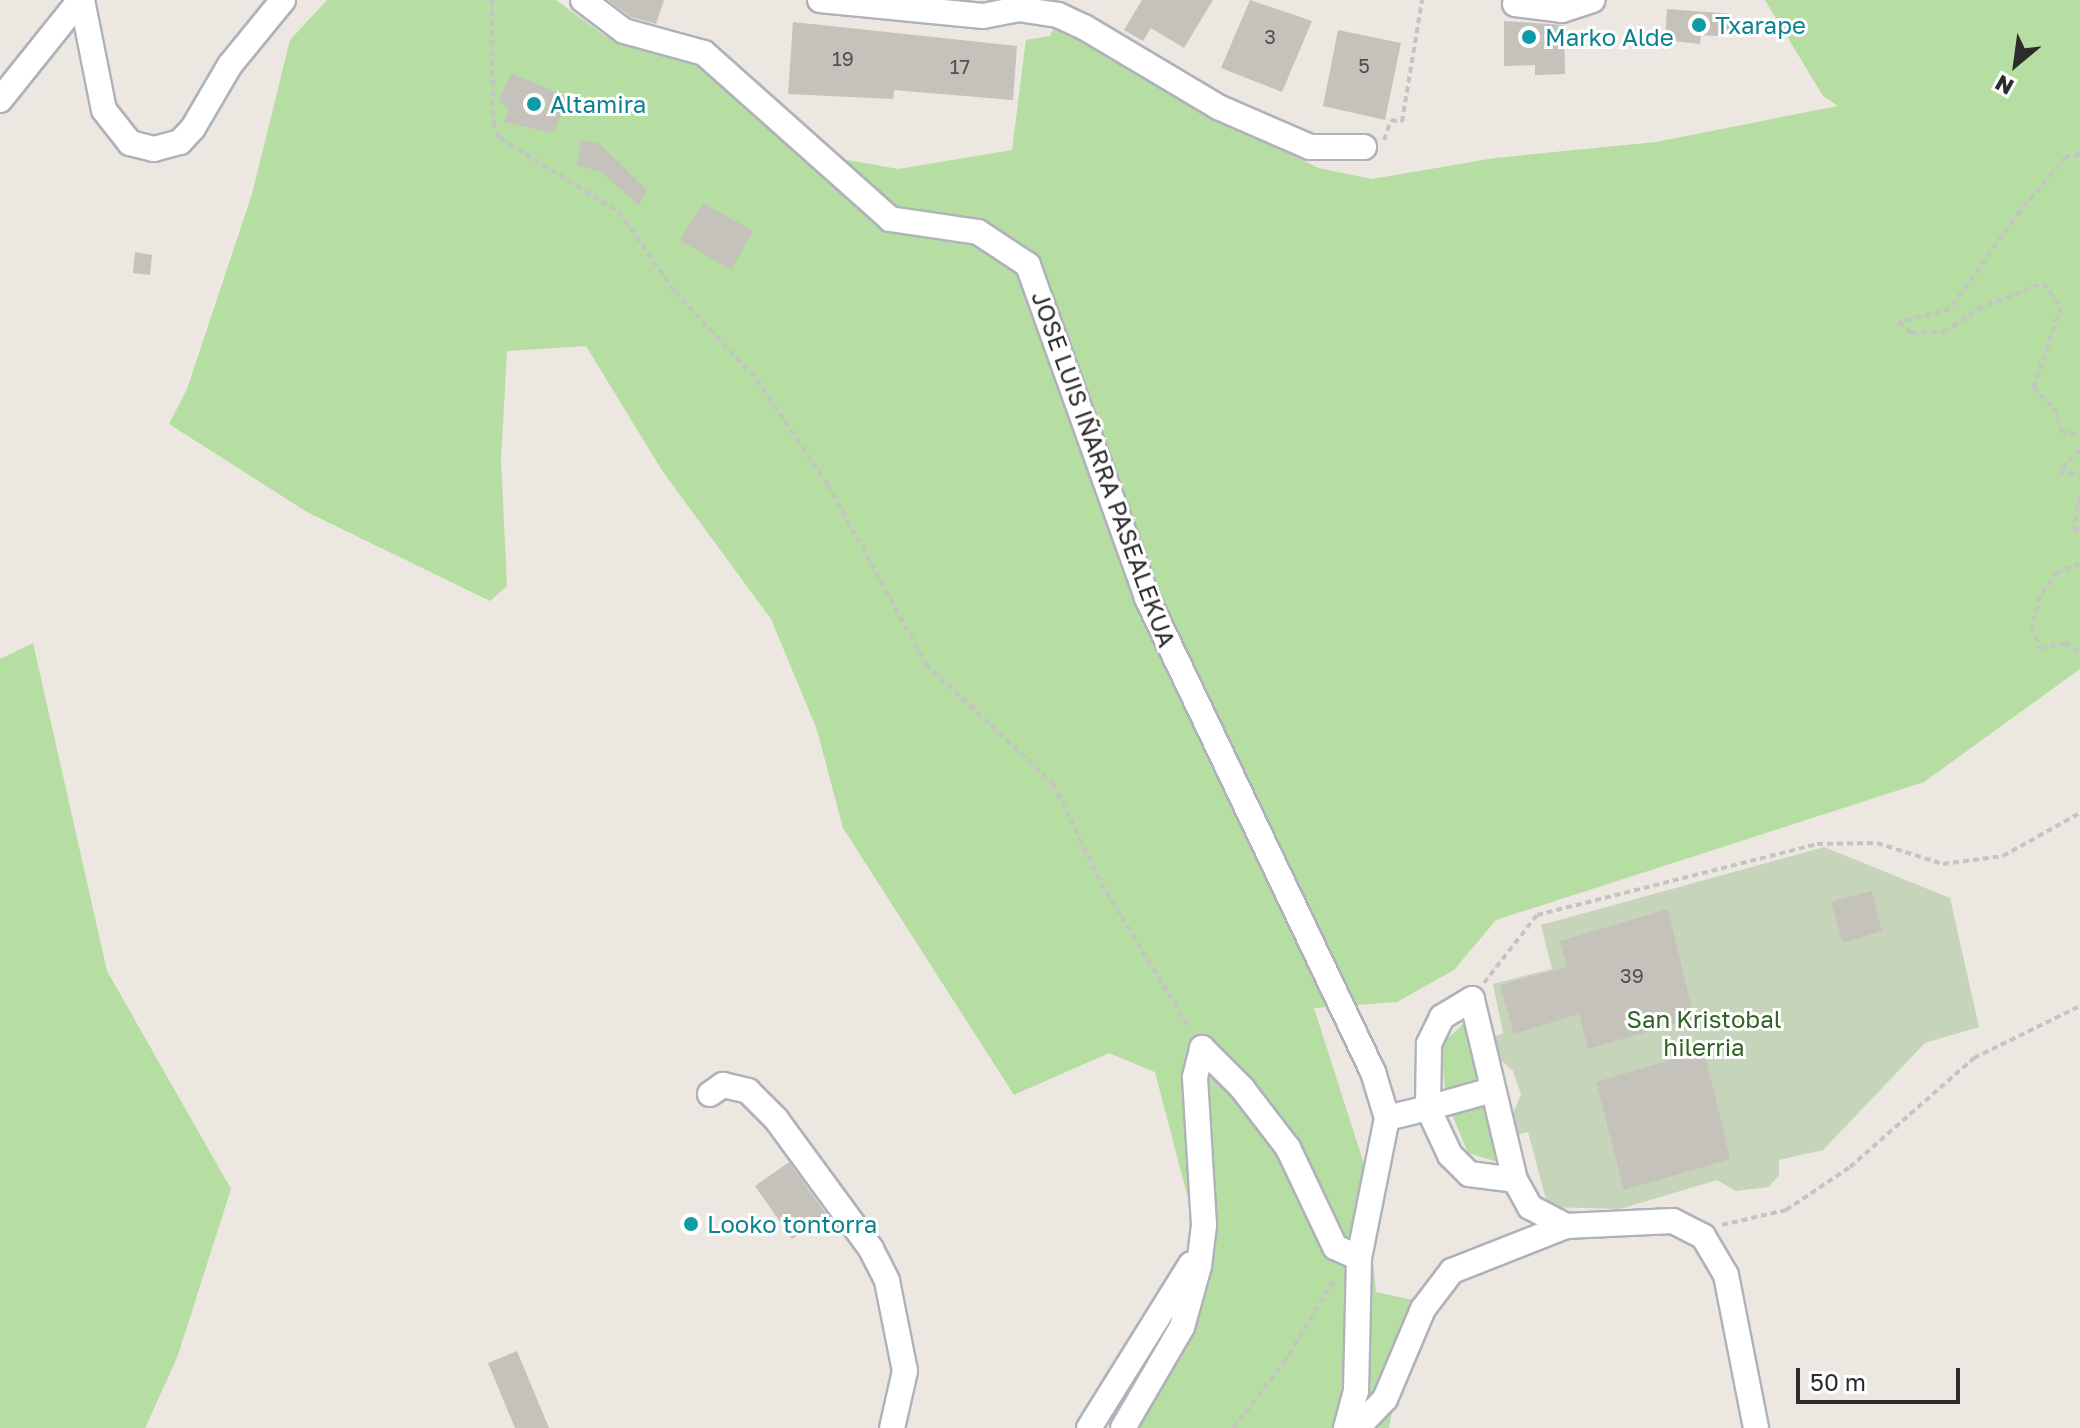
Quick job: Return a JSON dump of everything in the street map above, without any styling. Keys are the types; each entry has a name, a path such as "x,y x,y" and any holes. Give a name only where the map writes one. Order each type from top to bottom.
{"street":[{"path":"81,0 104,110 130,143 154,149 180,142 193,128 230,65 283,0"},
{"path":"0,100 81,0"},
{"name":"JOSE LUIS IÑARRA PASEALEKUA","path":"583,0 624,31 704,53 890,219 978,232 1028,265 1147,598 1373,1072 1387,1118"},
{"path":"820,0 922,13 983,16 1016,4 1058,15 1084,27 1218,107 1310,147 1364,147"},
{"path":"1515,4 1562,10 1592,0"},
{"path":"1515,1180 1469,1174 1450,1155 1428,1108 1429,1044 1442,1017 1472,999 1515,1180 1530,1207 1566,1226"},
{"path":"1123,1428 1182,1327 1202,1241 1195,1077 1202,1048"},
{"path":"1202,1048 1242,1088 1288,1148 1335,1247 1359,1258"},
{"path":"710,1094 723,1085 748,1091 776,1119 871,1249 887,1281 905,1371 892,1428"},
{"path":"1346,1428 1356,1391 1359,1258 1387,1118 1492,1090"},
{"path":"1357,1428 1385,1399 1423,1309 1452,1271 1566,1226 1673,1221 1697,1232 1726,1275 1756,1428"},
{"path":"1089,1428 1202,1241"}],"path":[{"path":"492,0 493,123 500,138 619,212 669,285 757,380 828,485 926,664 1053,784 1101,883 1202,1048"},
{"path":"1402,122 1422,0"},
{"path":"2080,154 2066,157 2020,211 1950,309 1899,322 1911,333 1944,332 1978,309 2043,283 2061,307 2033,388 2054,408 2061,431 2080,436"},
{"path":"2080,450 2059,471 2080,476"},
{"path":"2080,496 2073,528 2080,530"},
{"path":"2080,564 2058,572 2040,596 2032,627 2040,648 2065,643 2080,652"},
{"path":"1472,999 1537,915 1817,844 1877,843 1943,864 2003,856 2080,813"},
{"path":"1697,1232 1786,1210 1850,1167 1974,1058 2080,1006"},
{"path":"1233,1428 1284,1363 1339,1271 1359,1258"}],"green space":[{"path":"327,0 556,0 605,36 697,62 797,151 898,169 1012,150 1026,40 1050,36 1053,29 1069,31 1108,58 1318,168 1372,179 1495,158 1656,142 1838,106 1823,96 1765,0 2080,0 2080,669 1924,782 1496,920 1454,970 1397,1002 1314,1008 1363,1161 1376,1292 1413,1300 1389,1428 1109,1428 1210,1283 1155,1072 1109,1053 1014,1095 843,828 817,730 771,619 663,472 586,346 507,351 501,460 507,586 490,601 307,512 169,424 187,389 252,194 290,40"},
{"path":"33,643 107,971 231,1189 177,1358 145,1428 0,1428 0,659"},
{"name":"San Kristobal hilerria","path":"1824,847 1950,898 1979,1027 1925,1043 1823,1150 1779,1160 1779,1175 1769,1187 1736,1191 1717,1180 1620,1209 1548,1207 1528,1132 1516,1135 1511,1118 1521,1094 1513,1071 1495,1055 1492,1038 1503,1033 1493,984 1552,969 1541,925"},
{"path":"1465,1022 1478,1079 1445,1089 1441,1045"},
{"path":"1486,1103 1498,1162 1468,1153 1451,1112"}],"building":[{"path":"608,0 664,0 656,24 631,17"},
{"path":"1142,0 1213,0 1184,48 1151,28 1143,41 1124,30"},
{"path":"1250,0 1312,21 1282,92 1221,68"},
{"name":"Txarape","path":"1667,9 1733,14 1732,37 1701,35 1700,44 1665,40"},
{"name":"Marko Alde","path":"1504,21 1564,25 1565,74 1535,75 1535,65 1504,66"},
{"path":"793,22 1017,46 1013,100 894,90 893,99 788,94"},
{"path":"1338,30 1401,43 1385,120 1323,106"},
{"name":"Altamira","path":"511,73 568,97 554,133 504,122 509,109 499,100"},
{"path":"581,140 600,144 647,190 639,205 601,172 577,165"},
{"path":"703,203 753,231 731,270 680,240"},
{"path":"135,252 152,255 150,275 133,273"},
{"path":"1872,891 1882,931 1843,943 1831,902"},
{"path":"1668,909 1694,1018 1588,1049 1579,1014 1514,1034 1500,985 1567,967 1560,941"},
{"path":"1704,1050 1730,1159 1624,1190 1596,1082"},
{"path":"789,1162 827,1215 792,1239 755,1186"},
{"path":"517,1351 549,1428 515,1428 488,1363"}],"place":[{"name":"Txarape","path":"1699,25"},
{"name":"Marko Alde","path":"1529,37"},
{"name":"Altamira","path":"534,104"},
{"name":"Looko tontorra","path":"691,1224"}]}
